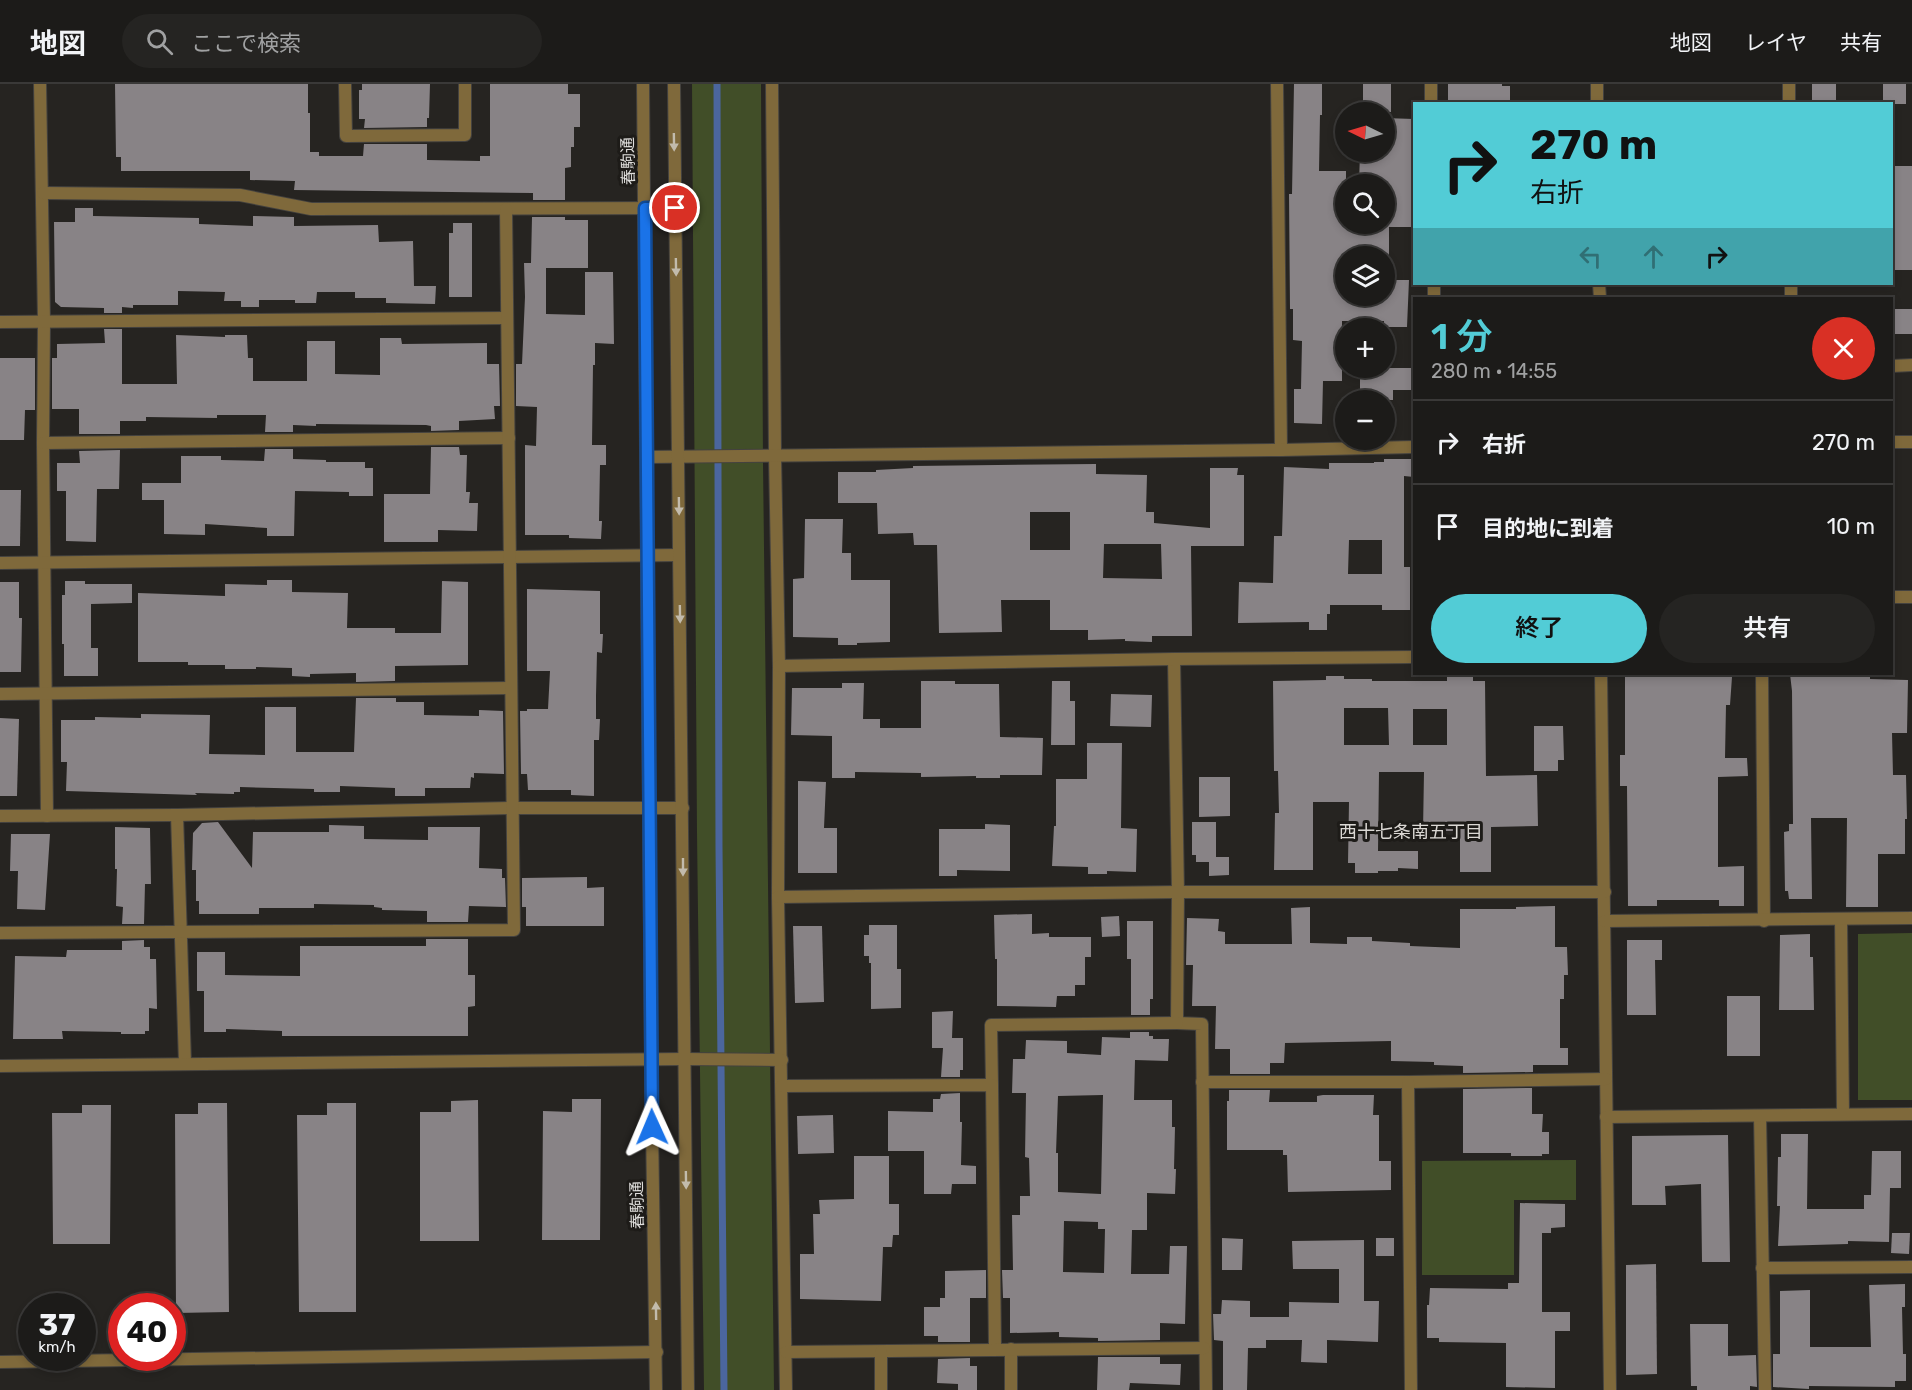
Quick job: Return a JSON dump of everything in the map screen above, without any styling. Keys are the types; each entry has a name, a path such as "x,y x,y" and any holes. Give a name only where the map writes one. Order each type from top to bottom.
{"street":[{"path":"40,84 43,193 47,816"},
{"path":"345,84 346,136 358,136 465,135 465,84"},
{"name":"春駒通","path":"643,84 656,1390"},
{"path":"674,84 688,1390"},
{"path":"772,84 779,666 778,897 786,1390"},
{"path":"1277,84 1281,450"},
{"path":"1431,84 1431,102"},
{"path":"1597,84 1597,102"},
{"path":"1789,84 1789,102"},
{"path":"43,193 240,195 311,209 675,208"},
{"path":"0,933 513,930 506,209"},
{"path":"0,322 506,318"},
{"path":"1893,366 1912,365"},
{"path":"43,443 509,438"},
{"path":"1893,442 1912,442"},
{"path":"647,456 1413,447"},
{"path":"0,563 680,555"},
{"path":"1893,597 1912,597"},
{"path":"779,666 1413,657"},
{"path":"1174,659 1178,892 1177,1023"},
{"path":"1601,675 1610,1390"},
{"path":"1762,675 1764,921"},
{"path":"0,694 510,688"},
{"path":"0,816 513,808 683,808"},
{"path":"177,815 184,1063"},
{"path":"778,897 1178,892 1605,892"},
{"path":"1605,921 1912,918"},
{"path":"1841,919 1842,1114"},
{"path":"995,1349 991,1025 1202,1024 1206,1390"},
{"path":"0,1066 782,1060"},
{"path":"1202,1082 1606,1079"},
{"path":"1408,1082 1411,1390"},
{"path":"782,1086 992,1085"},
{"path":"1606,1117 1912,1114"},
{"path":"1760,1116 1765,1390"},
{"path":"1762,1268 1912,1267"},
{"path":"786,1352 1204,1348"},
{"path":"1011,1349 1011,1390"},
{"path":"0,1362 657,1352"},
{"path":"881,1352 881,1390"}],"green space":[{"path":"692,84 761,84 774,1390 704,1390 697,833"},
{"path":"1912,933 1912,1100 1858,1100 1858,934"},
{"path":"1576,1160 1576,1200 1514,1200 1514,1275 1422,1275 1422,1161"}],"building":[{"path":"115,84 308,84 310,152 319,152 319,156 363,156 364,144 427,144 427,160 480,161 480,156 490,156 490,84 568,84 568,94 580,94 580,127 574,127 571,167 565,168 565,200 533,200 533,193 294,190 295,181 250,180 250,171 121,171 121,157 116,157"},
{"path":"362,84 430,84 427,127 364,128 365,119 359,119 359,90 362,90"},
{"path":"1294,84 1322,84 1319,171 1346,171 1346,174 1335,174 1335,234 1389,234 1389,246 1335,246 1335,306 1395,306 1395,280 1409,280 1407,327 1395,327 1395,318 1335,318 1335,378 1342,378 1342,381 1323,381 1322,424 1294,423 1294,389 1301,389 1302,341 1293,340 1293,309 1290,309 1289,194 1292,194"},
{"path":"1363,84 1391,84 1391,102 1363,102"},
{"path":"1448,84 1510,86 1510,102 1448,102"},
{"path":"1812,84 1836,84 1836,102 1812,102"},
{"path":"1883,84 1906,84 1906,104 1883,102"},
{"path":"1395,118 1413,119 1413,227 1395,227 1395,174 1359,174 1360,162 1395,162"},
{"path":"1893,166 1912,166 1912,270 1893,270"},
{"path":"75,208 93,208 93,216 199,218 199,224 253,226 253,216 294,217 294,226 378,225 379,242 413,241 414,286 436,286 435,304 386,303 386,298 355,298 355,292 317,292 316,303 295,303 295,300 259,300 259,307 241,307 241,301 224,301 225,292 178,291 178,305 133,305 133,308 122,307 122,313 104,313 104,308 61,307 55,302 54,222 75,222"},
{"path":"532,217 588,220 588,268 546,268 546,314 585,315 585,272 613,272 614,344 595,343 595,365 593,365 592,445 606,445 606,465 600,465 601,539 569,538 569,535 525,535 525,445 536,446 537,407 516,406 516,364 522,364 524,263 531,263"},
{"path":"453,223 472,223 472,297 449,297 449,233 453,233"},
{"path":"1893,309 1912,309 1912,334 1893,334"},
{"path":"104,329 122,329 122,384 177,384 176,335 225,337 225,335 247,335 248,358 253,358 253,381 307,381 307,341 335,341 335,374 380,375 380,338 401,338 402,344 487,343 487,364 499,364 500,406 494,406 495,419 459,421 459,430 431,431 431,426 426,425 316,424 316,426 293,425 293,432 265,432 266,415 217,415 217,418 146,417 146,421 120,421 120,434 79,434 79,409 52,409 52,358 57,358 57,344 105,343"},
{"path":"0,358 35,358 35,410 25,410 24,440 0,440"},
{"path":"1395,368 1413,368 1413,390 1360,390 1360,378 1395,378"},
{"path":"431,447 459,447 460,455 467,455 466,492 470,492 469,503 478,503 477,531 438,530 438,542 384,542 384,494 430,494"},
{"path":"265,449 293,449 293,459 365,462 365,468 373,468 373,496 349,496 349,492 295,491 294,536 267,536 267,528 205,524 205,535 164,534 164,500 142,500 142,483 181,483 181,456 221,456 221,460 264,461"},
{"path":"120,450 119,489 97,489 96,542 66,541 66,491 57,491 57,463 80,463 79,451"},
{"path":"1384,459 1413,459 1413,477 1404,476 1404,567 1410,567 1410,610 1382,610 1382,605 1330,605 1330,614 1327,614 1327,630 1309,630 1309,622 1238,623 1239,582 1273,583 1274,536 1282,536 1284,467 1329,469 1329,463 1384,462","holes":["1349,540 1382,540 1382,574 1348,574"]},
{"path":"1096,464 1096,474 1147,475 1146,512 1154,512 1154,523 1210,528 1210,468 1238,468 1237,475 1244,475 1244,546 1191,546 1192,636 1152,636 1152,642 1125,641 1125,639 1088,640 1088,630 1050,630 1050,600 1001,600 1002,632 939,633 937,545 914,545 913,533 878,534 877,503 838,503 838,472 876,472 876,470 913,468 913,466","holes":["1030,512 1070,512 1070,550 1030,550","1104,544 1161,544 1162,579 1103,578"]},
{"path":"0,490 21,490 20,546 0,546"},
{"path":"805,519 843,519 842,553 851,553 851,580 890,580 890,642 838,645 838,638 793,637 793,579 804,578"},
{"path":"267,580 292,580 292,592 348,593 347,628 395,628 395,633 441,633 442,581 468,582 468,665 395,666 395,681 356,682 356,673 310,674 310,677 292,676 292,668 225,669 225,665 188,665 188,662 138,662 138,593 225,596 225,584 267,585"},
{"path":"65,581 85,581 85,584 132,584 132,603 91,604 91,648 98,648 98,676 64,676 62,595 65,595"},
{"path":"0,582 19,582 19,618 22,618 21,672 0,672"},
{"path":"527,589 600,591 600,634 603,634 602,653 597,652 596,719 600,719 599,740 594,740 594,796 571,795 571,790 528,790 527,774 521,774 520,711 548,709 550,671 527,671"},
{"path":"1625,675 1732,677 1730,705 1726,705 1725,758 1747,758 1748,776 1718,777 1718,867 1744,866 1744,906 1719,906 1719,900 1657,900 1657,906 1628,906 1627,786 1620,786 1620,755 1625,755"},
{"path":"1790,675 1870,675 1870,679 1908,680 1907,733 1892,733 1893,775 1906,775 1905,854 1878,854 1878,907 1846,907 1847,818 1811,818 1812,899 1789,899 1788,891 1785,891 1784,832 1789,831 1789,824 1793,824"},
{"path":"1326,676 1344,676 1344,679 1372,679 1372,681 1447,681 1447,676 1473,676 1473,681 1485,681 1486,776 1537,775 1538,826 1491,827 1491,872 1460,872 1460,831 1423,831 1424,772 1379,772 1378,851 1418,851 1418,869 1398,868 1398,871 1355,873 1355,863 1348,863 1349,802 1313,802 1313,870 1274,870 1275,813 1279,813 1278,771 1274,771 1273,681 1326,680","holes":["1344,708 1388,708 1389,745 1344,745","1413,709 1447,709 1447,745 1413,745"]},
{"path":"921,681 999,684 1000,737 1043,738 1042,775 1000,775 1000,778 976,778 976,776 921,777 921,773 855,772 855,778 832,778 832,736 791,735 792,688 842,688 842,683 864,683 863,719 880,719 880,728 921,728"},
{"path":"1052,681 1070,681 1070,701 1075,701 1075,745 1051,745"},
{"path":"1111,694 1152,695 1151,727 1110,726"},
{"path":"356,698 396,698 396,702 424,702 424,715 479,716 479,710 503,711 504,774 474,773 474,778 471,777 470,788 425,788 425,796 395,796 395,788 340,786 340,792 240,787 240,792 234,792 234,794 195,793 197,795 66,791 67,762 61,762 61,720 95,720 95,717 141,718 141,714 210,715 209,754 265,755 265,707 296,707 296,752 354,752"},
{"path":"0,718 19,719 17,796 0,796"},
{"path":"1534,726 1563,726 1564,760 1558,760 1558,771 1534,771"},
{"path":"1087,743 1122,743 1121,828 1137,829 1136,872 1107,871 1107,874 1088,874 1088,867 1052,866 1054,826 1056,826 1056,779 1087,779"},
{"path":"1199,777 1230,777 1230,816 1199,817"},
{"path":"798,781 826,782 824,828 837,828 837,873 798,873"},
{"path":"218,822 252,868 253,832 329,832 329,825 364,826 364,839 428,840 428,827 480,827 479,868 502,869 502,878 505,878 506,907 469,906 468,922 427,922 427,911 382,910 374,905 314,904 314,908 259,908 259,914 199,914 199,901 196,901 196,870 192,870 193,833 202,823"},
{"path":"1192,822 1216,822 1216,857 1229,857 1229,875 1209,876 1209,862 1196,862 1196,855 1192,855"},
{"path":"985,824 1010,825 1010,871 957,870 957,876 939,876 939,829 985,829"},
{"path":"115,827 150,828 151,884 145,884 144,924 122,924 123,907 116,906"},
{"path":"11,834 50,834 45,910 17,909 18,871 10,871"},
{"path":"587,877 587,888 604,887 604,926 526,926 526,907 522,907 522,878"},
{"path":"1555,906 1555,947 1567,947 1568,975 1564,975 1564,999 1560,999 1560,1048 1568,1048 1568,1065 1533,1065 1533,1072 1463,1073 1463,1066 1434,1065 1434,1062 1391,1061 1391,1041 1285,1043 1284,1063 1270,1063 1270,1074 1230,1074 1230,1049 1215,1049 1216,1006 1192,1006 1193,965 1186,965 1187,918 1219,919 1218,931 1225,932 1225,944 1292,944 1291,908 1310,907 1310,943 1347,944 1347,937 1372,937 1372,941 1410,943 1410,946 1460,948 1460,909"},
{"path":"1032,914 1032,934 1049,933 1049,937 1091,937 1091,957 1085,957 1085,985 1075,985 1075,996 1057,996 1056,1007 997,1006 994,915"},
{"path":"1119,916 1120,936 1102,937 1101,917"},
{"path":"1127,921 1153,921 1153,999 1150,999 1150,1015 1131,1015 1131,959 1127,959"},
{"path":"869,925 897,925 897,969 901,969 901,1008 871,1009 871,963 869,963 869,956 864,956 864,935 869,935"},
{"path":"793,926 822,926 824,1002 795,1003"},
{"path":"1810,934 1814,1010 1779,1010 1780,935"},
{"path":"426,939 468,939 468,975 475,975 475,1006 468,1007 468,1036 282,1036 282,1031 226,1029 226,1032 204,1032 204,991 197,991 197,952 225,952 225,975 300,976 300,946 426,946"},
{"path":"144,940 144,947 150,947 150,959 156,959 157,1009 149,1008 149,1031 145,1031 145,1034 121,1034 121,1032 62,1031 63,1039 13,1039 15,956 66,957 67,950 122,950 122,941"},
{"path":"1627,940 1662,940 1662,960 1655,960 1656,1015 1627,1015"},
{"path":"1727,996 1760,996 1760,1056 1727,1056"},
{"path":"953,1011 952,1038 963,1038 963,1070 960,1070 960,1077 941,1077 943,1048 932,1048 932,1012"},
{"path":"1130,1032 1149,1032 1149,1036 1153,1036 1153,1039 1169,1039 1168,1061 1135,1060 1134,1100 1172,1100 1172,1127 1175,1127 1174,1169 1176,1169 1175,1194 1147,1193 1147,1230 1132,1230 1131,1274 1169,1274 1170,1246 1187,1246 1185,1324 1160,1323 1160,1340 1098,1341 1098,1338 1059,1337 1059,1332 1010,1333 1010,1298 1003,1298 1002,1270 1013,1270 1012,1215 1020,1215 1020,1196 1030,1196 1029,1158 1025,1157 1026,1093 1012,1093 1013,1059 1025,1059 1026,1040 1067,1041 1067,1053 1101,1055 1102,1037 1130,1038","holes":["1103,1095 1101,1194 1058,1192 1058,1153 1056,1153 1058,1096","1064,1221 1098,1222 1098,1229 1105,1229 1104,1273 1063,1272"]},
{"path":"1532,1088 1532,1114 1543,1114 1542,1132 1549,1132 1549,1154 1511,1156 1511,1153 1463,1153 1463,1089"},
{"path":"1229,1090 1270,1090 1269,1102 1317,1102 1317,1096 1323,1095 1374,1095 1373,1115 1379,1115 1379,1161 1391,1161 1391,1190 1288,1192 1287,1155 1283,1155 1283,1150 1227,1150"},
{"path":"960,1093 961,1165 976,1166 976,1184 952,1184 951,1194 924,1194 924,1151 888,1151 888,1111 933,1112 933,1099 940,1099 941,1094"},
{"path":"572,1099 601,1099 600,1240 542,1240 543,1111 572,1112"},
{"path":"478,1100 479,1241 420,1241 420,1112 451,1112 451,1101"},
{"path":"198,1103 227,1103 229,1312 186,1313 186,1293 176,1293 175,1114 198,1114"},
{"path":"327,1103 356,1103 356,1312 299,1312 297,1115 327,1115"},
{"path":"82,1105 111,1105 110,1244 53,1244 52,1113 82,1113"},
{"path":"833,1115 834,1153 798,1154 797,1116"},
{"path":"1781,1134 1808,1134 1807,1209 1864,1209 1864,1195 1871,1195 1872,1151 1901,1151 1901,1188 1890,1188 1889,1242 1848,1241 1848,1244 1778,1246 1780,1206 1777,1206 1778,1157 1781,1157"},
{"path":"1728,1135 1730,1262 1702,1262 1701,1184 1665,1186 1666,1205 1632,1205 1632,1136"},
{"path":"854,1156 889,1156 889,1204 899,1204 899,1235 893,1235 892,1247 883,1247 881,1301 800,1299 800,1254 814,1254 813,1214 820,1214 819,1200 854,1199"},
{"path":"1520,1203 1565,1204 1565,1227 1551,1228 1551,1233 1542,1233 1542,1312 1570,1312 1570,1331 1555,1331 1555,1388 1506,1387 1506,1343 1439,1342 1439,1338 1427,1338 1427,1305 1429,1305 1430,1288 1508,1289 1508,1283 1519,1283"},
{"path":"1892,1233 1910,1233 1909,1254 1891,1253"},
{"path":"1222,1238 1243,1239 1242,1270 1222,1270"},
{"path":"1376,1238 1394,1238 1394,1256 1376,1256"},
{"path":"1364,1240 1364,1301 1379,1301 1378,1342 1327,1340 1327,1363 1301,1362 1302,1340 1266,1340 1266,1348 1248,1348 1247,1390 1223,1390 1223,1341 1214,1340 1213,1314 1221,1314 1222,1300 1250,1301 1250,1317 1289,1317 1289,1302 1339,1303 1339,1269 1293,1269 1292,1241"},
{"path":"1656,1264 1657,1374 1626,1375 1626,1265"},
{"path":"986,1270 986,1298 970,1298 970,1342 938,1342 938,1336 924,1336 924,1307 940,1307 940,1298 945,1298 945,1271"},
{"path":"1905,1284 1905,1307 1902,1307 1906,1381 1895,1381 1895,1387 1809,1386 1809,1389 1773,1387 1773,1354 1780,1354 1780,1291 1810,1290 1810,1347 1871,1347 1869,1285"},
{"path":"1690,1324 1728,1324 1728,1356 1756,1355 1757,1387 1750,1386 1750,1390 1697,1390 1697,1386 1691,1386"},
{"path":"1098,1357 1160,1357 1160,1364 1181,1364 1180,1385 1130,1383 1129,1390 1097,1390"},
{"path":"970,1358 970,1366 977,1366 977,1390 958,1390 958,1384 937,1383 938,1359"}],"waterway":[{"path":"717,84 719,847 724,1390"}],"district":[{"name":"西十七条南五丁目","path":"1411,832"}],"route":[{"path":"652,1127 645,208 675,208"}]}
